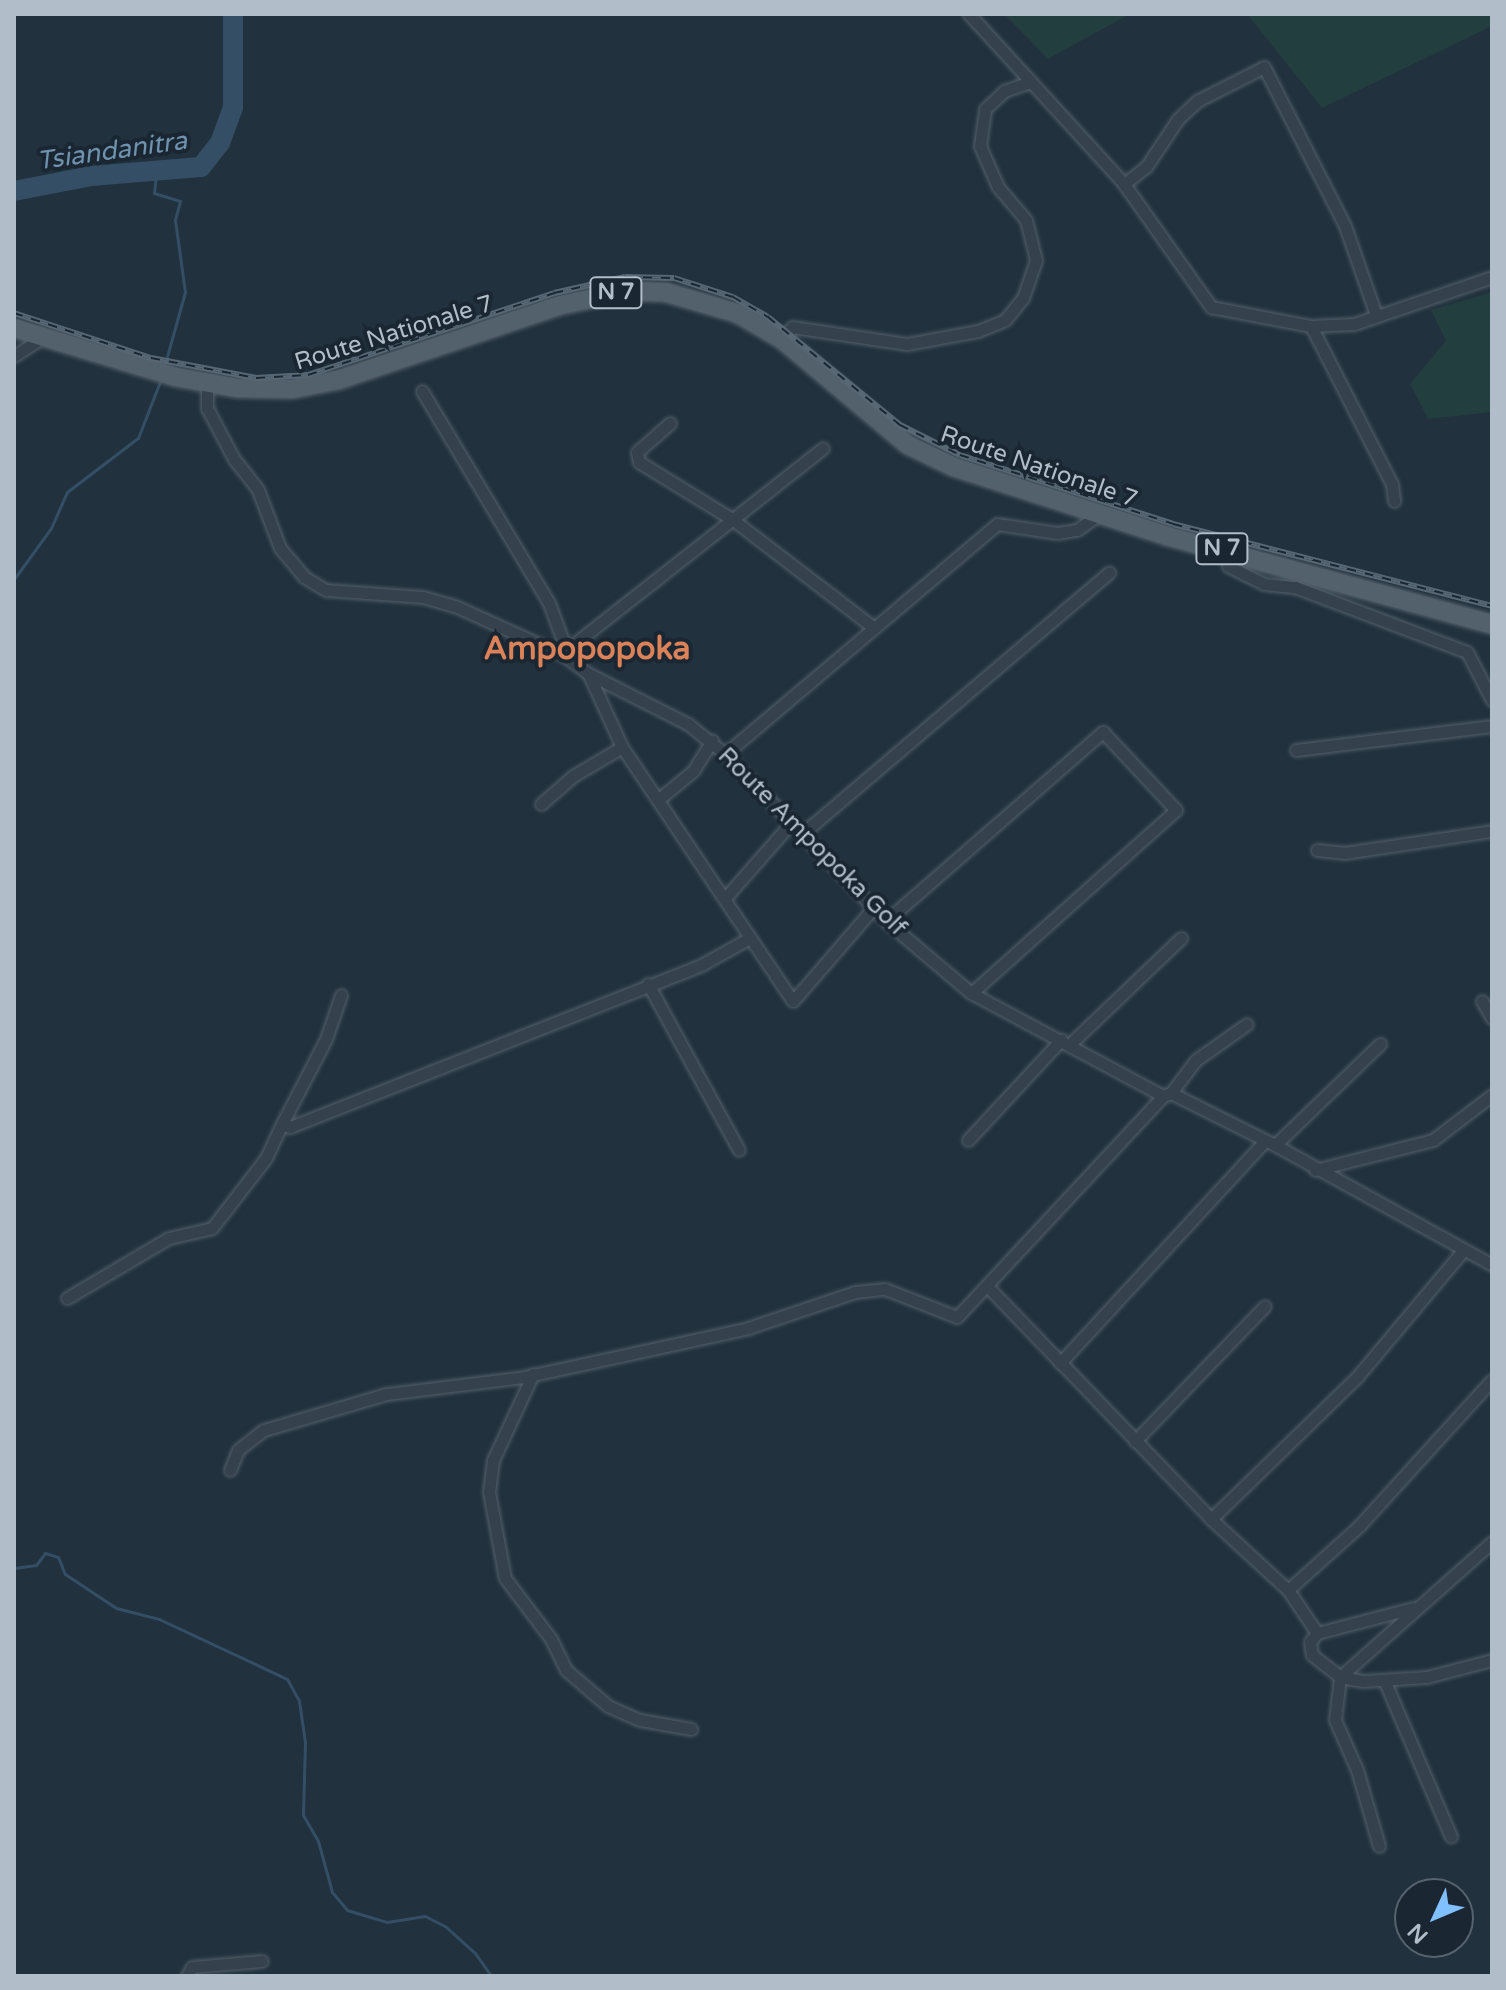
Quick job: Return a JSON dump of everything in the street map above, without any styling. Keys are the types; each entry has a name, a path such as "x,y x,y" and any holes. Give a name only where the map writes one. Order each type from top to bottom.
{"main road":[{"name":"Route Nationale 7","path":"207,383 238,388 292,389 338,380 561,305 628,291 698,298 783,340 908,445 954,467 1098,515 1492,624"},
{"name":"N 7","path":"14,328 176,377 207,383"}],"street":[{"path":"969,14 1124,184 1211,307 1311,326 1354,324 1418,305 1492,277"},
{"path":"1124,184 1146,167 1172,126 1197,101 1264,67 1345,226 1374,295 1376,315"},
{"path":"783,340 792,327 907,344 978,331 1005,320 1023,298 1036,260 1026,220 998,187 980,146 985,109 1004,91 1030,82"},
{"path":"1311,326 1392,484 1394,501"},
{"path":"14,356 43,337"},
{"name":"Route Ampopoka Golf","path":"207,383 207,408 234,459 258,490 280,548 304,577 326,590 423,597 455,606 567,652 589,674 712,741 875,906 886,921 971,993 1167,1095 1270,1144 1462,1252 1492,1265"},
{"path":"422,391 549,603 567,652 823,448"},
{"path":"670,423 637,452 639,462 732,519 874,628"},
{"path":"725,754 997,524 1057,533 1077,530 1098,515"},
{"path":"1227,550 1228,566 1264,584 1295,587 1467,652 1492,700"},
{"path":"803,833 1109,573"},
{"path":"589,674 622,747 726,897 748,939 793,1001 875,906"},
{"path":"1296,750 1492,726"},
{"path":"886,921 1103,732 1176,810 971,993"},
{"path":"659,799 693,771 712,741"},
{"path":"541,804 573,776 622,747"},
{"path":"726,897 791,823"},
{"path":"1317,850 1344,853 1492,831"},
{"path":"968,1140 1065,1043 1181,938"},
{"path":"282,1124 290,1127 703,964 748,939"},
{"path":"648,984 739,1150"},
{"path":"67,1298 169,1238 212,1228 266,1158 326,1039 341,995"},
{"path":"1482,1001 1492,1018"},
{"path":"230,1470 238,1450 264,1430 386,1394 533,1374 748,1328 855,1292 885,1289 957,1317 1167,1095 1196,1060 1247,1024"},
{"path":"1060,1363 1270,1144 1380,1044"},
{"path":"1315,1170 1433,1140 1492,1095"},
{"path":"1211,1519 1357,1377 1462,1252"},
{"path":"988,1287 1211,1519 1288,1590 1317,1633"},
{"path":"1135,1441 1265,1306"},
{"path":"533,1374 493,1460 489,1492 505,1578 551,1639 566,1670 597,1697 640,1720 691,1729"},
{"path":"1288,1590 1359,1526 1492,1380"},
{"path":"1379,1846 1361,1780 1335,1720 1340,1677 1492,1542"},
{"path":"1418,1606 1317,1633 1310,1642 1312,1655 1340,1677 1385,1682 1492,1660"},
{"path":"1385,1682 1451,1837"},
{"path":"187,1976 192,1967 262,1961"}],"green space":[{"path":"1004,14 1130,14 1048,59"},
{"path":"1247,14 1492,14 1492,26 1322,108"},
{"path":"1492,292 1492,412 1428,419 1410,384 1446,341 1431,310"}],"waterway":[{"name":"Tsiandanitra","path":"14,191 91,176 201,167 220,143 233,108 233,14"},
{"path":"156,174 154,193 180,201 175,220 185,292 164,367"},
{"path":"14,579 51,528 67,492 138,438 161,379"},
{"path":"14,1568 36,1565 45,1553 58,1557 65,1574 116,1608 159,1619 287,1679 299,1701 305,1742 303,1815 318,1841 332,1892 347,1910 387,1922 425,1916 445,1926 475,1953 491,1976"}],"railway":[{"path":"14,313 151,358 256,378 308,375 554,293 625,277 674,278 733,297 768,317 900,425 960,455 1173,524 1492,606"}],"district":[{"name":"Ampopopoka","path":"587,649"}]}
